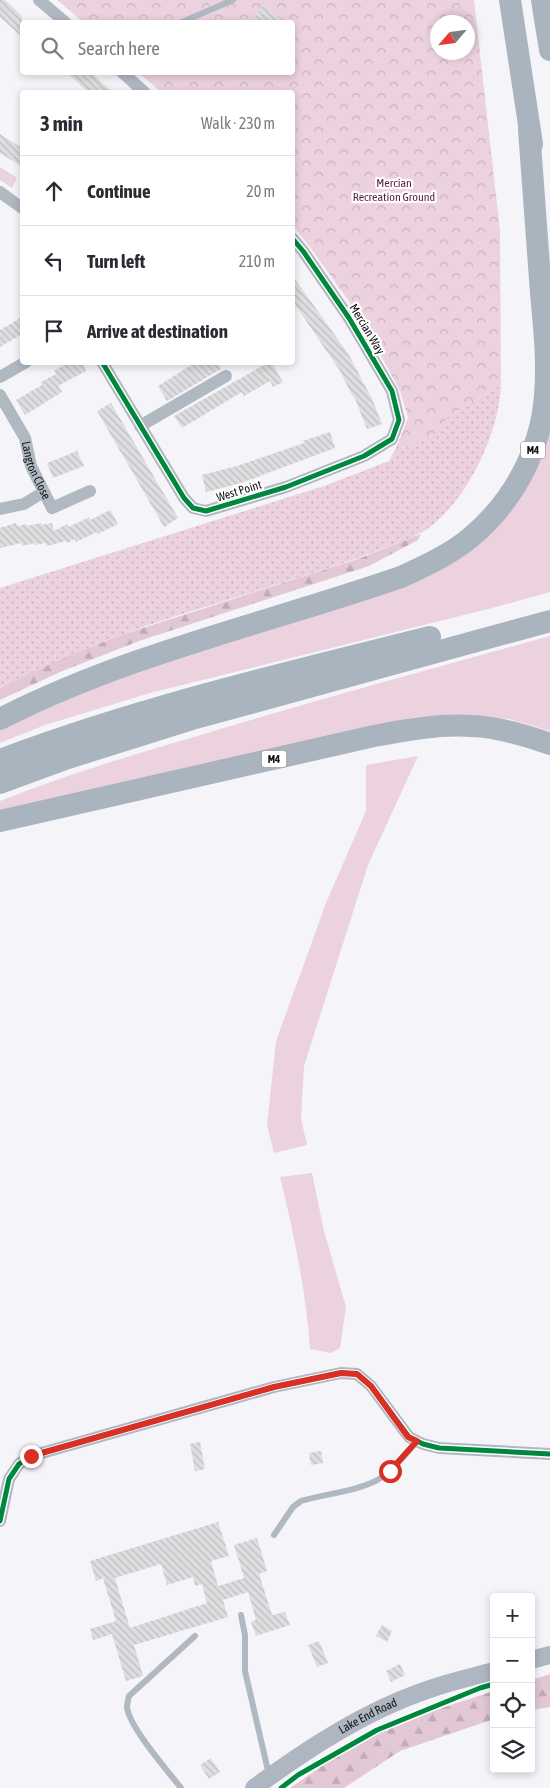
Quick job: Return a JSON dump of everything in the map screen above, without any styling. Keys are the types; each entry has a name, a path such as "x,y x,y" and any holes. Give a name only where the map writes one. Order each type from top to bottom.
{"highway":[{"name":"M4","path":"510,0 550,264"},
{"path":"542,0 550,50"},
{"name":"M4","path":"0,719 55,692 132,662 401,578 454,549 469,538 496,512 520,478 535,445 542,421 546,393 544,329 529,130"},
{"path":"0,760 80,732 193,698 549,614"},
{"path":"0,783 77,755 192,719 549,614"},
{"name":"M4","path":"0,821 406,730 430,727 472,726 513,732 550,744"}],"main road":[{"path":"535,1659 550,1655"},
{"name":"Lake End Road","path":"254,1788 324,1741 370,1714 427,1690 490,1672"}],"street":[{"path":"39,0 63,20"},
{"path":"125,75 142,90"},
{"path":"0,192 20,207"},
{"name":"Mercian Way","path":"295,242 349,318 392,391 399,420 392,439"},
{"path":"0,377 21,365"},
{"name":"West Point","path":"104,365 184,498 193,508 206,512 304,480 364,456 392,439"},
{"path":"140,426 226,376"},
{"name":"Langton Close","path":"0,395 25,438 31,466 52,508 90,491"},
{"path":"0,509 24,504 37,496"},
{"path":"0,1521 9,1480 19,1464 31,1456 274,1387 341,1373 357,1374 371,1386 408,1437 417,1441 440,1448 550,1454"}],"lane":[{"path":"187,20 233,0"},
{"path":"274,1535 293,1507 301,1501 362,1486 378,1480 390,1471 417,1441"},
{"path":"241,1615 245,1636 245,1672 269,1777"},
{"path":"181,1788 132,1721 127,1707 128,1696 195,1636"}],"green space":[{"name":"Mercian Recreation Ground","path":"57,0 474,0 500,231 501,385 448,417 434,435 405,448 397,446 408,418 400,391 360,317 295,228 295,90 159,90 141,75 295,75 295,20 81,20"},
{"path":"0,167 17,178 12,188 0,180"},
{"path":"501,385 495,422 481,460 461,494 449,509 426,530 347,562 178,615 121,635 75,653 0,688 0,588 324,486 389,461 397,446 405,448 434,435 448,417"},
{"path":"550,424 550,592 150,693 45,725 0,743 0,728 82,691 451,563"},
{"path":"421,534 418,540 369,566 139,641 60,672 0,700 0,688 52,662 121,635 358,559"},
{"path":"550,636 550,731 509,719 459,715 416,717 0,814 0,801 96,767 372,685"},
{"path":"418,756 368,865 304,1066 301,1119 307,1145 274,1153 267,1125 276,1041 326,903 366,811 366,765"},
{"path":"312,1173 324,1231 346,1307 340,1348 331,1353 310,1349 299,1263 280,1177"},
{"path":"550,1674 550,1707 535,1709 535,1679"},
{"path":"490,1692 490,1720 400,1751 344,1788 290,1788 360,1740 389,1725"}],"building":[{"path":"0,0 5,0 22,16 22,20 20,20 20,35 0,17"},
{"path":"263,6 284,20 252,20"},
{"path":"69,75 93,75 111,90 86,90"},
{"path":"0,134 20,147 20,166 0,153"},
{"path":"295,279 349,355 373,401 382,424 367,429 354,396 340,371 295,304"},
{"path":"20,318 20,335 0,347 0,330"},
{"path":"64,365 83,365 86,371 58,386 62,392 25,415 16,400 42,385 41,382 56,374 54,371"},
{"path":"191,365 219,365 221,369 167,401 158,386"},
{"path":"264,365 273,365 283,382 273,387 270,381 244,396 242,392 182,428 174,416"},
{"path":"111,403 178,518 164,527 97,411"},
{"path":"330,432 335,448 241,483 206,492 202,475 237,466"},
{"path":"77,451 84,466 53,478 47,463"},
{"path":"110,510 118,524 76,542 75,539 67,543 66,541 47,546 46,543 35,545 35,543 22,546 21,543 0,548 0,528 16,523 17,526 27,524 27,526 52,523 54,531 67,524 69,527 89,517 90,520"},
{"path":"200,1442 205,1469 195,1471 190,1444"},
{"path":"321,1451 323,1463 311,1465 309,1453"},
{"path":"218,1522 229,1556 211,1561 218,1586 244,1578 234,1545 257,1538 267,1571 259,1574 272,1615 285,1612 290,1625 256,1636 251,1622 256,1620 248,1592 223,1600 228,1617 134,1645 143,1676 126,1681 112,1634 93,1640 90,1629 116,1621 103,1578 96,1581 90,1561","holes":["161,1564 167,1585 193,1577 195,1586 202,1584 207,1603 130,1628 115,1578"]},
{"path":"382,1625 392,1631 387,1642 376,1636"},
{"path":"319,1641 328,1663 317,1667 308,1645"},
{"path":"400,1664 405,1675 391,1682 386,1671"},
{"path":"211,1758 220,1772 209,1779 200,1765"}],"cycle path":[{"path":"104,365 184,498 193,508 206,511 286,487 364,456 392,439 399,420 392,391 349,318 295,242"},
{"path":"0,1521 9,1479 19,1464 31,1456 274,1387 341,1373 357,1374 371,1386 409,1437 423,1444 439,1448 550,1454"},
{"path":"281,1788 298,1775 377,1730 490,1685"}],"route":[{"path":"31,1456 274,1387 341,1373 357,1374 371,1386 408,1437 417,1441 390,1471"}]}
